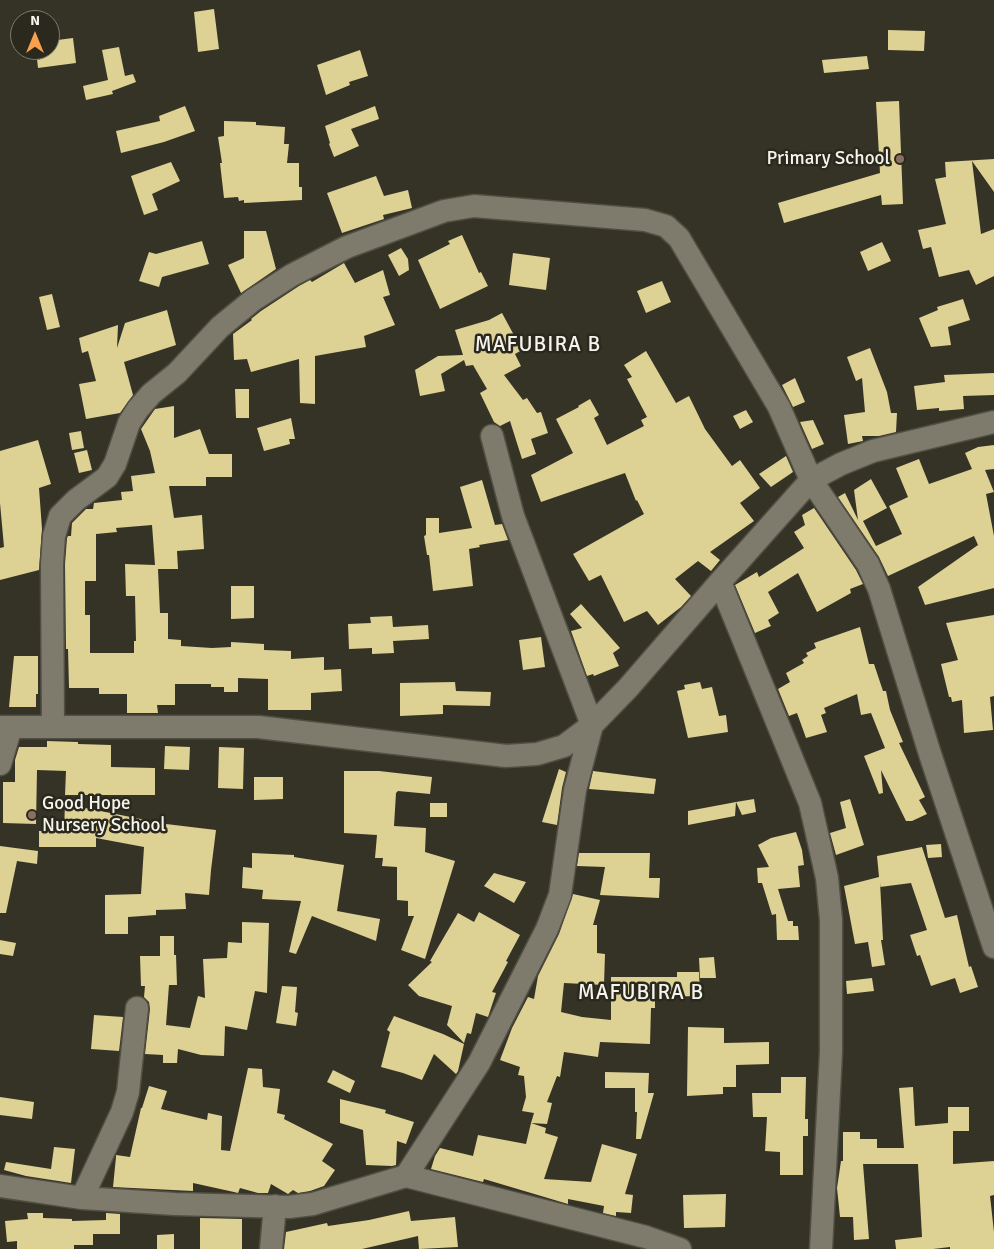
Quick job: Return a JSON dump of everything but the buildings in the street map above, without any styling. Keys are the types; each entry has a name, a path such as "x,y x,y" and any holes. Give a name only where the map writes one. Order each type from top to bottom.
{"street":[{"path":"53,727 52,564 54,536 60,516 76,500 107,477 116,464 129,423 138,409 150,394 177,373 220,327 254,300 292,275 347,247 419,218 444,211 474,206 644,220 666,226 679,238 696,264 779,407 811,480 868,564 879,588 930,754 994,947"},
{"path":"0,764 5,727 258,727 506,756 537,754 564,746 592,725 628,688 811,480 841,464 873,451 994,422"},
{"path":"406,1176 478,1063 547,929 560,895 575,790 592,725 513,516 492,436"},
{"path":"720,582 804,786 810,803 827,878 831,920 831,1052 821,1249"},
{"path":"82,1198 122,1112 128,1092 137,1008"},
{"path":"0,1186 82,1198 175,1204 276,1206 313,1204 406,1176 646,1237 680,1249"},
{"path":"271,1249 276,1206"}],"place":[{"name":"Primary School","path":"900,159"},
{"name":"Good Hope Nursery School","path":"32,815"}],"district":[{"name":"MAFUBIRA B","path":"538,345"},
{"name":"MAFUBIRA B","path":"641,993"}]}
